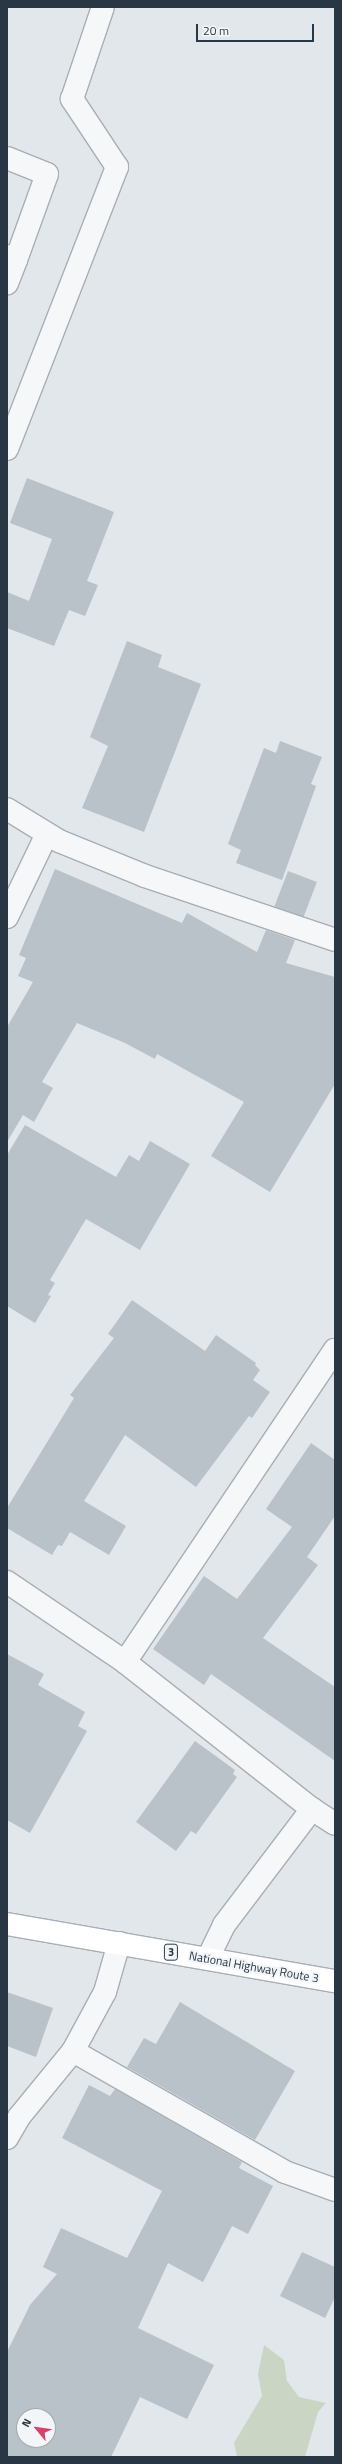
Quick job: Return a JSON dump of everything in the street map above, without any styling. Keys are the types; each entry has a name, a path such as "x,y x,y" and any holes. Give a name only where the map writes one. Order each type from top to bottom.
{"highway":[{"name":"National Highway Route 3","path":"7,1924 335,1981"}],"street":[{"path":"7,449 117,167 72,100 103,7"},
{"path":"7,158 47,174 12,258 7,283"},
{"path":"7,809 58,841 145,876 335,940"},
{"path":"7,917 47,834"},
{"path":"125,1662 335,1350"},
{"path":"7,1582 125,1662 312,1809 335,1824"},
{"path":"208,1958 224,1925 312,1809"},
{"path":"7,2138 13,2114 73,2051 105,1992 120,1943"},
{"path":"73,2051 285,2172 335,2190"}],"green space":[{"path":"264,2345 284,2360 287,2381 299,2397 326,2403 318,2412 305,2457 237,2457 234,2443 262,2396 258,2374"}],"building":[{"path":"27,478 114,512 87,581 98,585 85,616 69,610 54,646 7,628 7,592 29,601 52,539 10,523"},
{"path":"127,641 162,655 158,667 201,684 144,832 82,808 108,746 90,737"},
{"path":"280,741 322,757 311,784 316,786 282,880 236,863 241,850 228,844 264,748 276,753"},
{"path":"55,869 182,923 187,913 257,952 266,930 295,940 286,963 335,977 335,1084 270,1192 211,1156 244,1102 157,1054 155,1059 125,1043 77,1023 42,1082 53,1088 34,1122 23,1115 7,1142 7,1027 33,982 18,976 26,958 19,955"},
{"path":"288,871 317,882 303,918 274,906"},
{"path":"25,1125 116,1177 129,1155 139,1161 150,1141 190,1164 140,1250 86,1219 50,1280 55,1283 48,1295 51,1296 35,1323 7,1306 7,1155"},
{"path":"132,1300 205,1351 216,1335 256,1363 255,1365 260,1370 253,1380 270,1392 252,1418 249,1416 196,1487 125,1435 84,1501 126,1526 109,1555 70,1532 62,1546 58,1545 52,1555 7,1528 7,1508 74,1398 70,1395 114,1338 108,1334"},
{"path":"311,1443 335,1460 335,1516 307,1557 318,1565 263,1638 335,1687 335,1761 211,1674 204,1685 153,1649 204,1576 237,1599 292,1527 266,1509"},
{"path":"7,1654 44,1674 38,1685 85,1712 78,1726 87,1731 30,1833 7,1820"},
{"path":"195,1741 235,1770 233,1774 237,1777 196,1834 191,1831 176,1851 136,1822"},
{"path":"7,1992 53,2008 36,2057 7,2046"},
{"path":"180,2002 295,2071 255,2140 127,2067 144,2038 156,2044"},
{"path":"89,2085 110,2096 115,2089 242,2162 239,2168 273,2186 248,2234 232,2226 203,2282 168,2263 138,2328 214,2365 187,2419 140,2397 111,2457 7,2457 7,2352 30,2305 57,2274 43,2267 61,2228 127,2258 162,2191 62,2138"},
{"path":"302,2252 335,2267 335,2297 325,2318 280,2296"}]}
